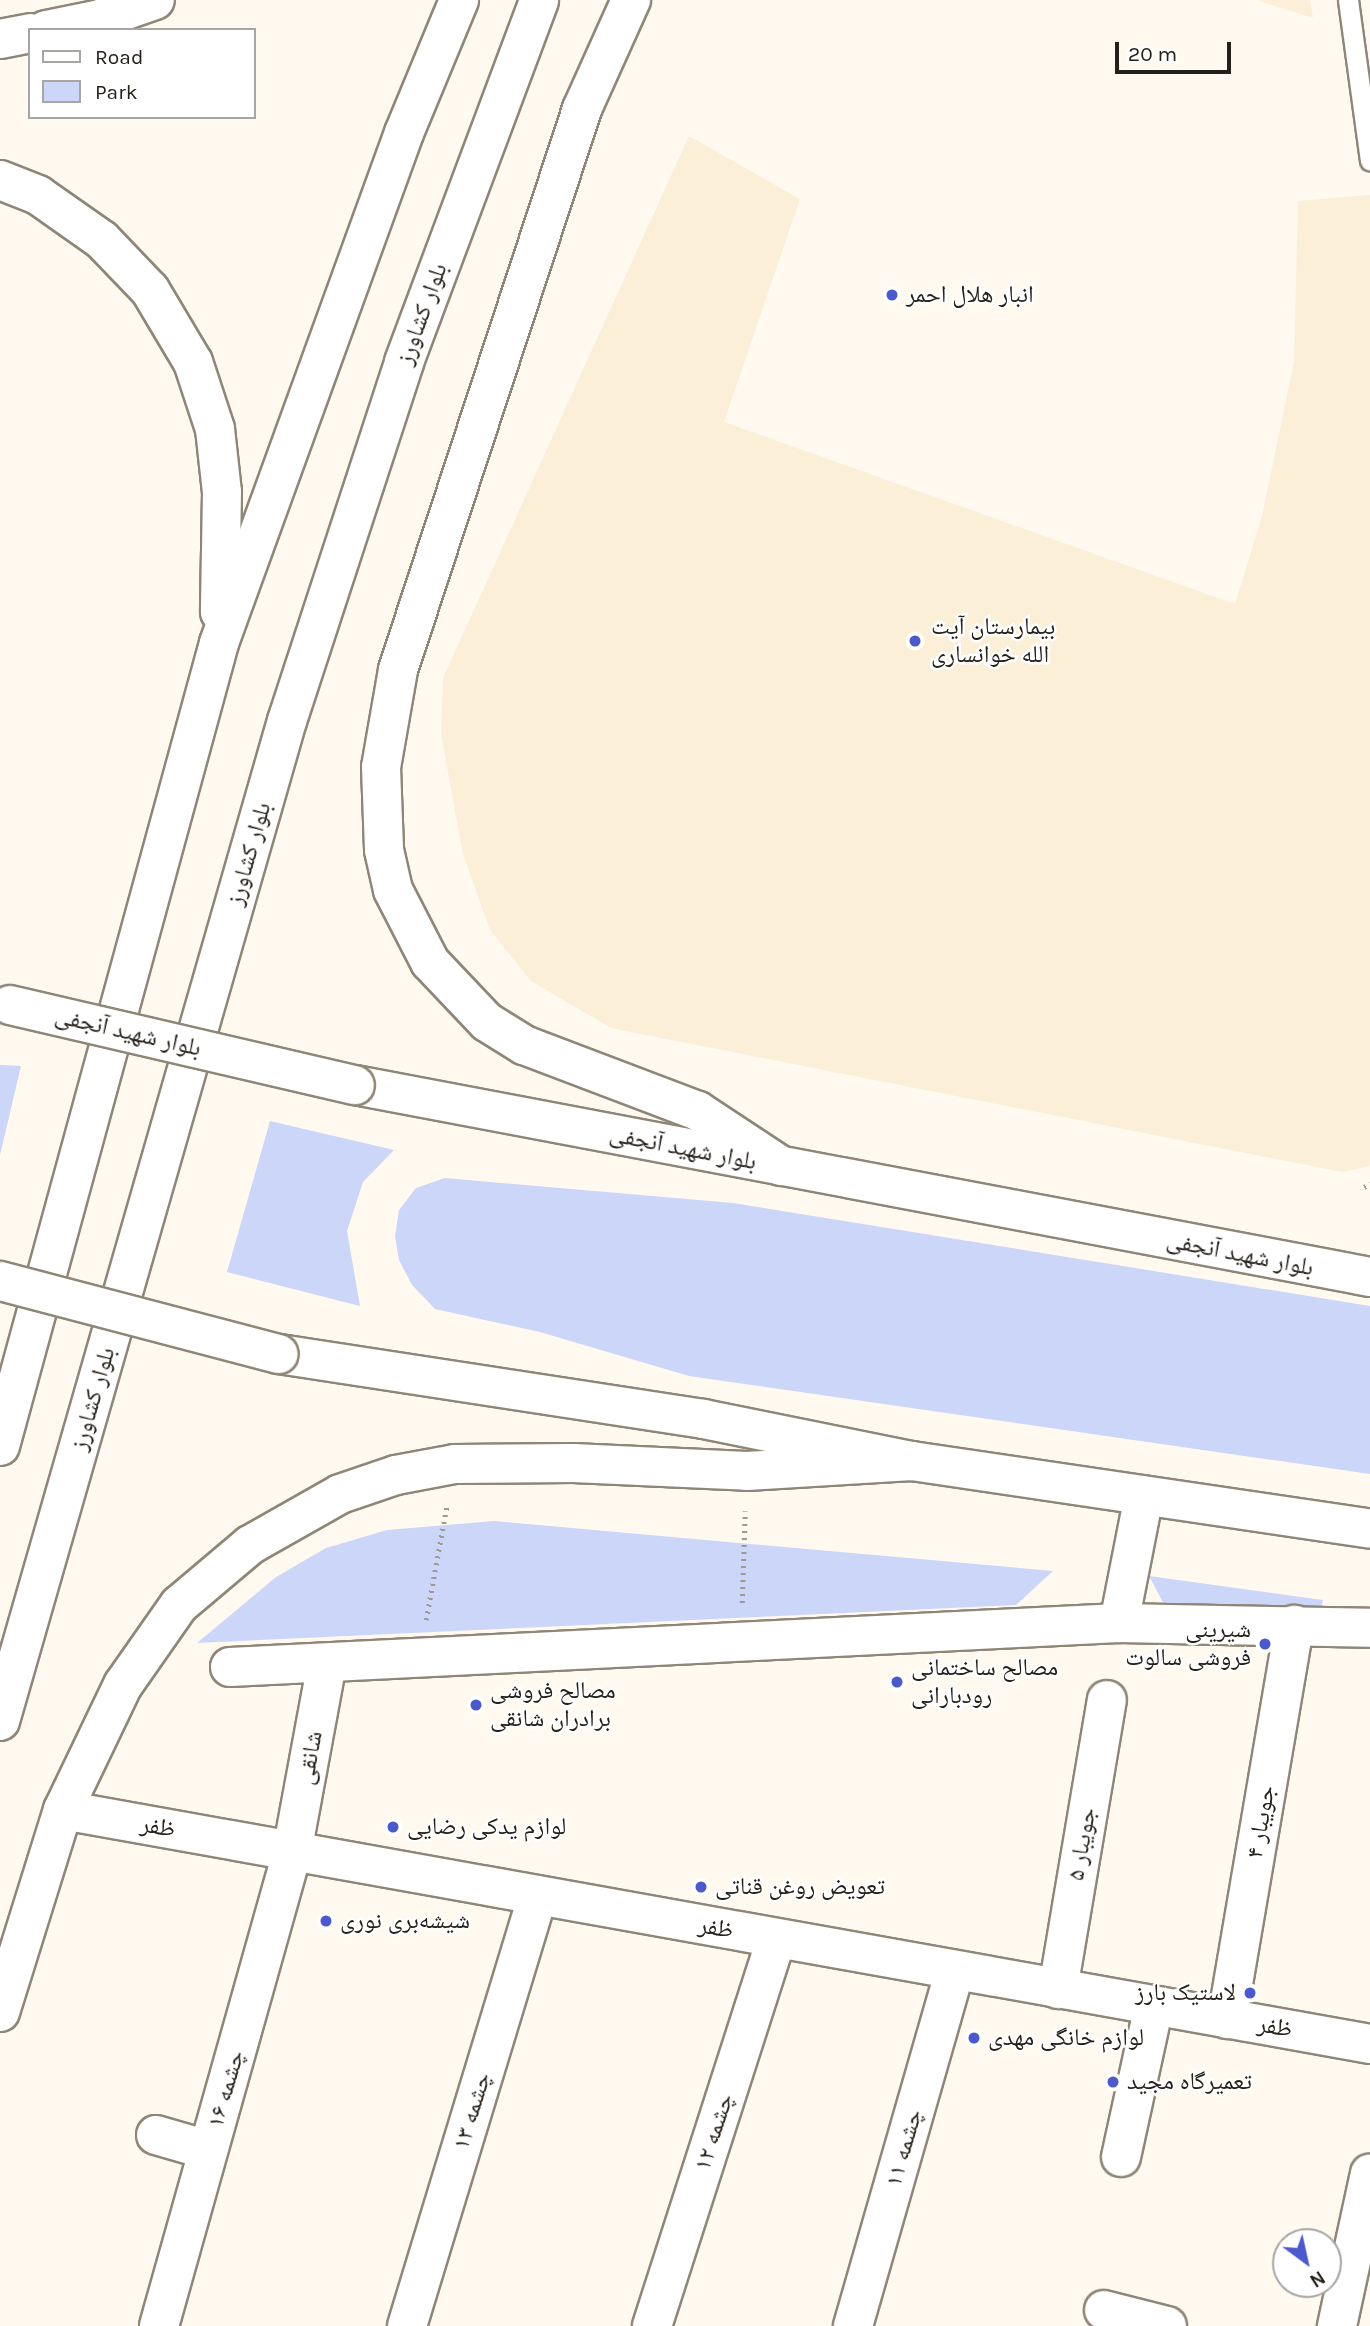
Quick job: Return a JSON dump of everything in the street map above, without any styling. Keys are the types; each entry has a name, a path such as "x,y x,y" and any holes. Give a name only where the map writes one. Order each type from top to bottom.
{"main road":[{"path":"56,28 100,19 155,0"},
{"path":"0,1446 219,643 404,133 459,0"},
{"name":"بلوار کشاورز","path":"0,1721 287,721 404,362 539,0"},
{"path":"631,0 582,108 398,670 381,767 384,850 393,890 430,962 487,1022 524,1045 698,1111 781,1166"},
{"path":"0,39 28,33"},
{"path":"0,180 38,195 102,240 150,290 193,362 215,429 222,492 219,643"},
{"name":"بلوار شهید آنجفی","path":"5,1003 355,1085 1370,1277"},
{"path":"1313,1268 1370,1262"},
{"path":"0,1282 279,1354 703,1419 912,1461 1370,1528"},
{"path":"0,2012 63,1810 123,1685 179,1605 250,1545 340,1494 396,1475 454,1464 573,1463 747,1471 912,1461"},
{"path":"1119,1623 1144,1495"},
{"path":"230,1667 1119,1623 1370,1628"},
{"name":"جویبار ۴","path":"1227,2019 1294,1625"},
{"name":"شانقی","path":"292,1852 327,1664"},
{"name":"جویبار ۵","path":"1058,1989 1107,1700"},
{"name":"ظفر","path":"63,1810 1370,2044"},
{"name":"چشمه ۱۶","path":"159,2326 292,1852"},
{"name":"چشمه ۱۳","path":"407,2326 538,1896"},
{"name":"چشمه ۱۲","path":"652,2326 776,1938"},
{"name":"چشمه ۱۱","path":"853,2326 955,1970"},
{"path":"1121,2157 1154,2006"},
{"path":"156,2136 208,2150"},
{"path":"1337,2326 1360,2265 1370,2174"},
{"path":"1104,2310 1167,2326"}],"lane":[{"path":"1348,0 1370,160"}],"path":[{"path":"1363,1187 1370,1184"},
{"path":"419,1659 454,1464"},
{"path":"740,1643 747,1471"}],"shaded area":[{"path":"1256,0 1310,0 1313,18"},
{"name":"بیمارستان آیت الله خوانساری","path":"689,136 800,199 724,422 1235,604 1262,516 1294,362 1298,201 1370,195 1370,1166 1342,1172 611,1028 531,981 490,930 463,854 441,734 443,678"}],"green space":[{"path":"0,1065 21,1066 0,1155"},
{"path":"270,1121 394,1150 363,1182 347,1231 360,1306 227,1272"},
{"path":"445,1178 733,1203 1370,1306 1370,1474 689,1376 540,1332 435,1309 412,1285 399,1260 395,1236 399,1210 416,1188"},
{"path":"494,1521 1053,1571 1016,1605 197,1643 276,1577 326,1548 387,1530"},
{"path":"1149,1576 1323,1600 1321,1611 1166,1608"}],"place":[{"name":"انبار هلال احمر","path":"892,295"},
{"name":"بیمارستان آیت الله خوانساری","path":"915,641"},
{"name":"شیرینی فروشی سالوت","path":"1265,1644"},
{"name":"مصالح ساختمانی رودبارانی","path":"897,1682"},
{"name":"مصالح فروشی برادران شانقی","path":"476,1705"},
{"name":"لوازم یدکی رضایی","path":"393,1827"},
{"name":"تعویض روغن قناتی","path":"701,1887"},
{"name":"شیشه‌بری نوری","path":"326,1921"},
{"name":"لاستیک بارز","path":"1250,1993"},
{"name":"لوازم خانگی مهدی","path":"974,2038"},
{"name":"تعمیرگاه مجید","path":"1113,2082"}]}
